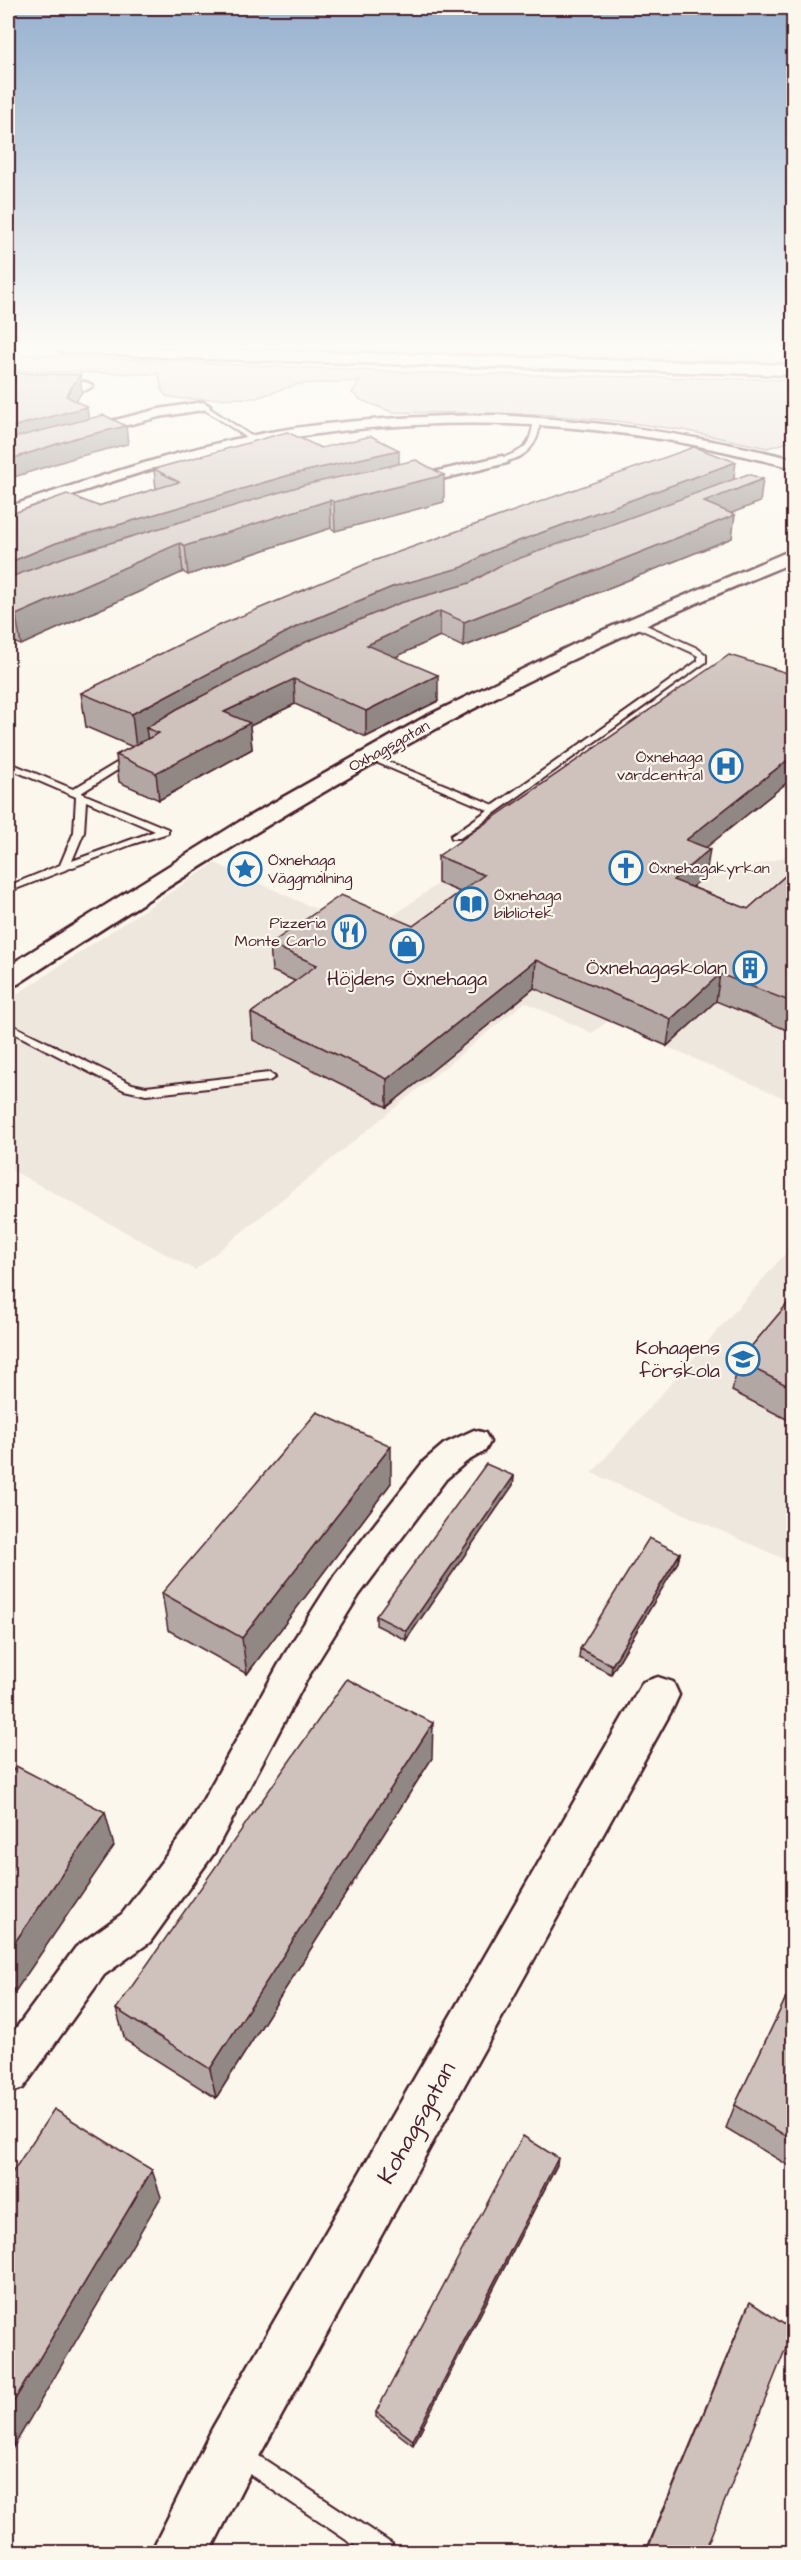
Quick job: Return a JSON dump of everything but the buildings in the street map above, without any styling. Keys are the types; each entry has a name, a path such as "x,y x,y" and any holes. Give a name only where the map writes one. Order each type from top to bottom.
{"street":[{"path":"8,512 146,467"},
{"path":"386,487 470,467"},
{"name":"Oxhagsgatan","path":"8,978 251,825 369,757 496,689 634,623 794,555"},
{"path":"8,2073 90,1961 136,1928 201,1840 296,1666 347,1585 435,1470 455,1453 474,1442"},
{"name":"Kohagsgatan","path":"180,2553 232,2449 658,1695"}],"lane":[{"path":"456,836 702,663 702,656 694,650 634,623"},
{"path":"78,794 140,753"},
{"path":"369,757 495,808"},
{"path":"8,765 164,831 129,842 8,889"},
{"path":"64,868 79,832 78,794"},
{"path":"8,1026 128,1087 146,1091 269,1077"},
{"path":"232,2449 384,2553"}],"shaded area":[{"path":"539,811 715,878 793,854 793,1102 608,1021 592,1033 525,1002 195,1270 8,1168 8,1000 215,863 369,933"},
{"name":"Kohagens förskola","path":"793,1245 793,1563 592,1473"}],"place":[{"name":"Öxnehaga vårdcentral","path":"726,766"},
{"name":"Öxnehagakyrkan","path":"626,868"},
{"name":"Öxnehaga Väggmålning","path":"245,869"},
{"name":"Öxnehaga bibliotek","path":"471,904"},
{"name":"Pizzeria Monte Carlo","path":"349,932"},
{"name":"Höjdens Öxnehaga","path":"407,946"},
{"name":"Öxnehagaskolan","path":"750,968"},
{"name":"Kohagens förskola","path":"743,1359"}]}
